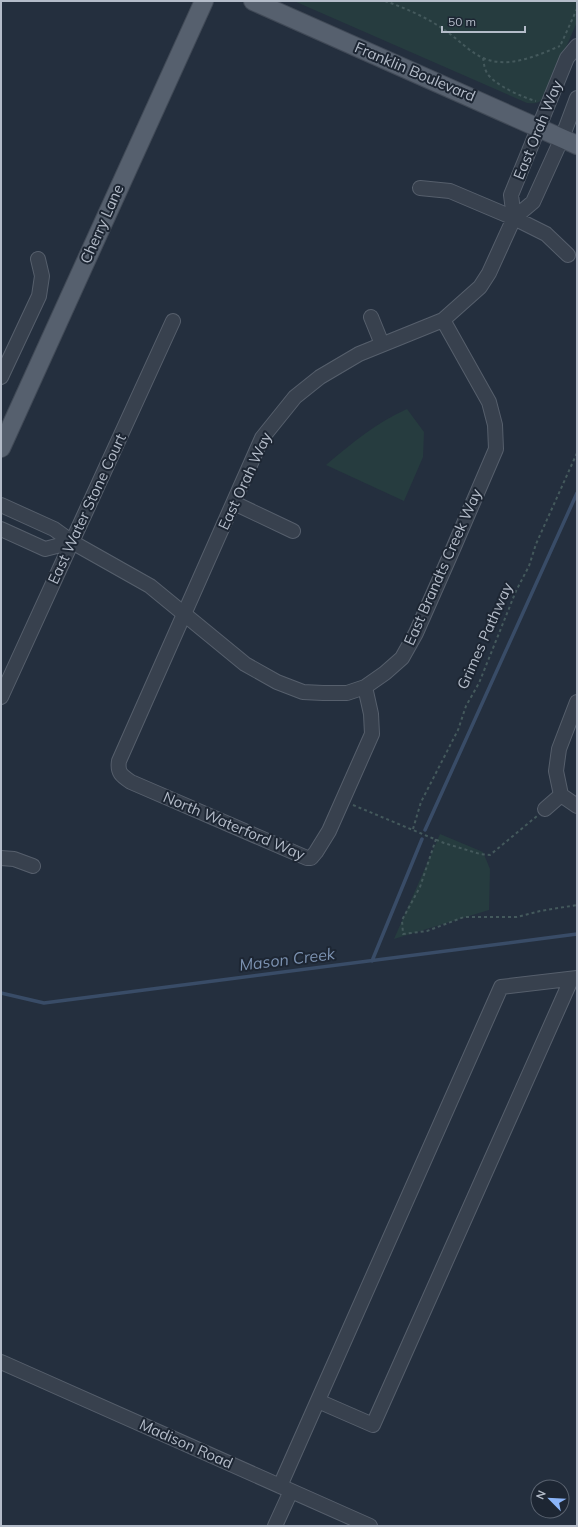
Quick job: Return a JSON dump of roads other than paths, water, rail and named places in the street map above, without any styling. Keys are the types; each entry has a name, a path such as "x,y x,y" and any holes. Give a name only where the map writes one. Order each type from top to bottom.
{"main road":[{"name":"Cherry Lane","path":"3,440 204,1"},
{"name":"Franklin Boulevard","path":"253,1 415,74 452,88 569,142"}],"street":[{"name":"East Orah Way","path":"514,218 511,195 567,58 577,46"},
{"name":"East Orah Way","path":"120,775 118,770 119,761 262,438 295,397 320,377 359,354 443,320 480,287 489,273 514,218 533,202 569,142 577,98"},
{"path":"420,188 450,191 514,218 546,234 568,255"},
{"path":"1,377 39,296 42,276 38,259"},
{"path":"371,317 382,344"},
{"name":"East Brandts Creek Way","path":"1,505 54,529 72,542 150,586 245,664 277,682 303,692 346,693 365,687 385,673 402,658 450,556 496,450 495,425 489,402 443,320"},
{"name":"East Water Stone Court","path":"1,697 173,321"},
{"path":"234,503 293,531"},
{"path":"1,529 45,549 72,542"},
{"name":"North Waterford Way","path":"120,775 138,785 306,858 311,858 329,831 372,734 371,714 365,687"},
{"path":"577,702 559,749 556,771 561,795 577,806"},
{"path":"545,808 561,795"},
{"path":"1,858 14,859 33,866"},
{"path":"275,1526 285,1488 318,1401 501,987 574,979"},
{"path":"318,1401 373,1426 574,979"},
{"name":"Madison Road","path":"1,1362 370,1526"}],"waterway":[{"path":"425,830 577,493"},
{"path":"372,961 422,839"},
{"name":"Mason Creek","path":"1,993 44,1003 577,934"}]}
